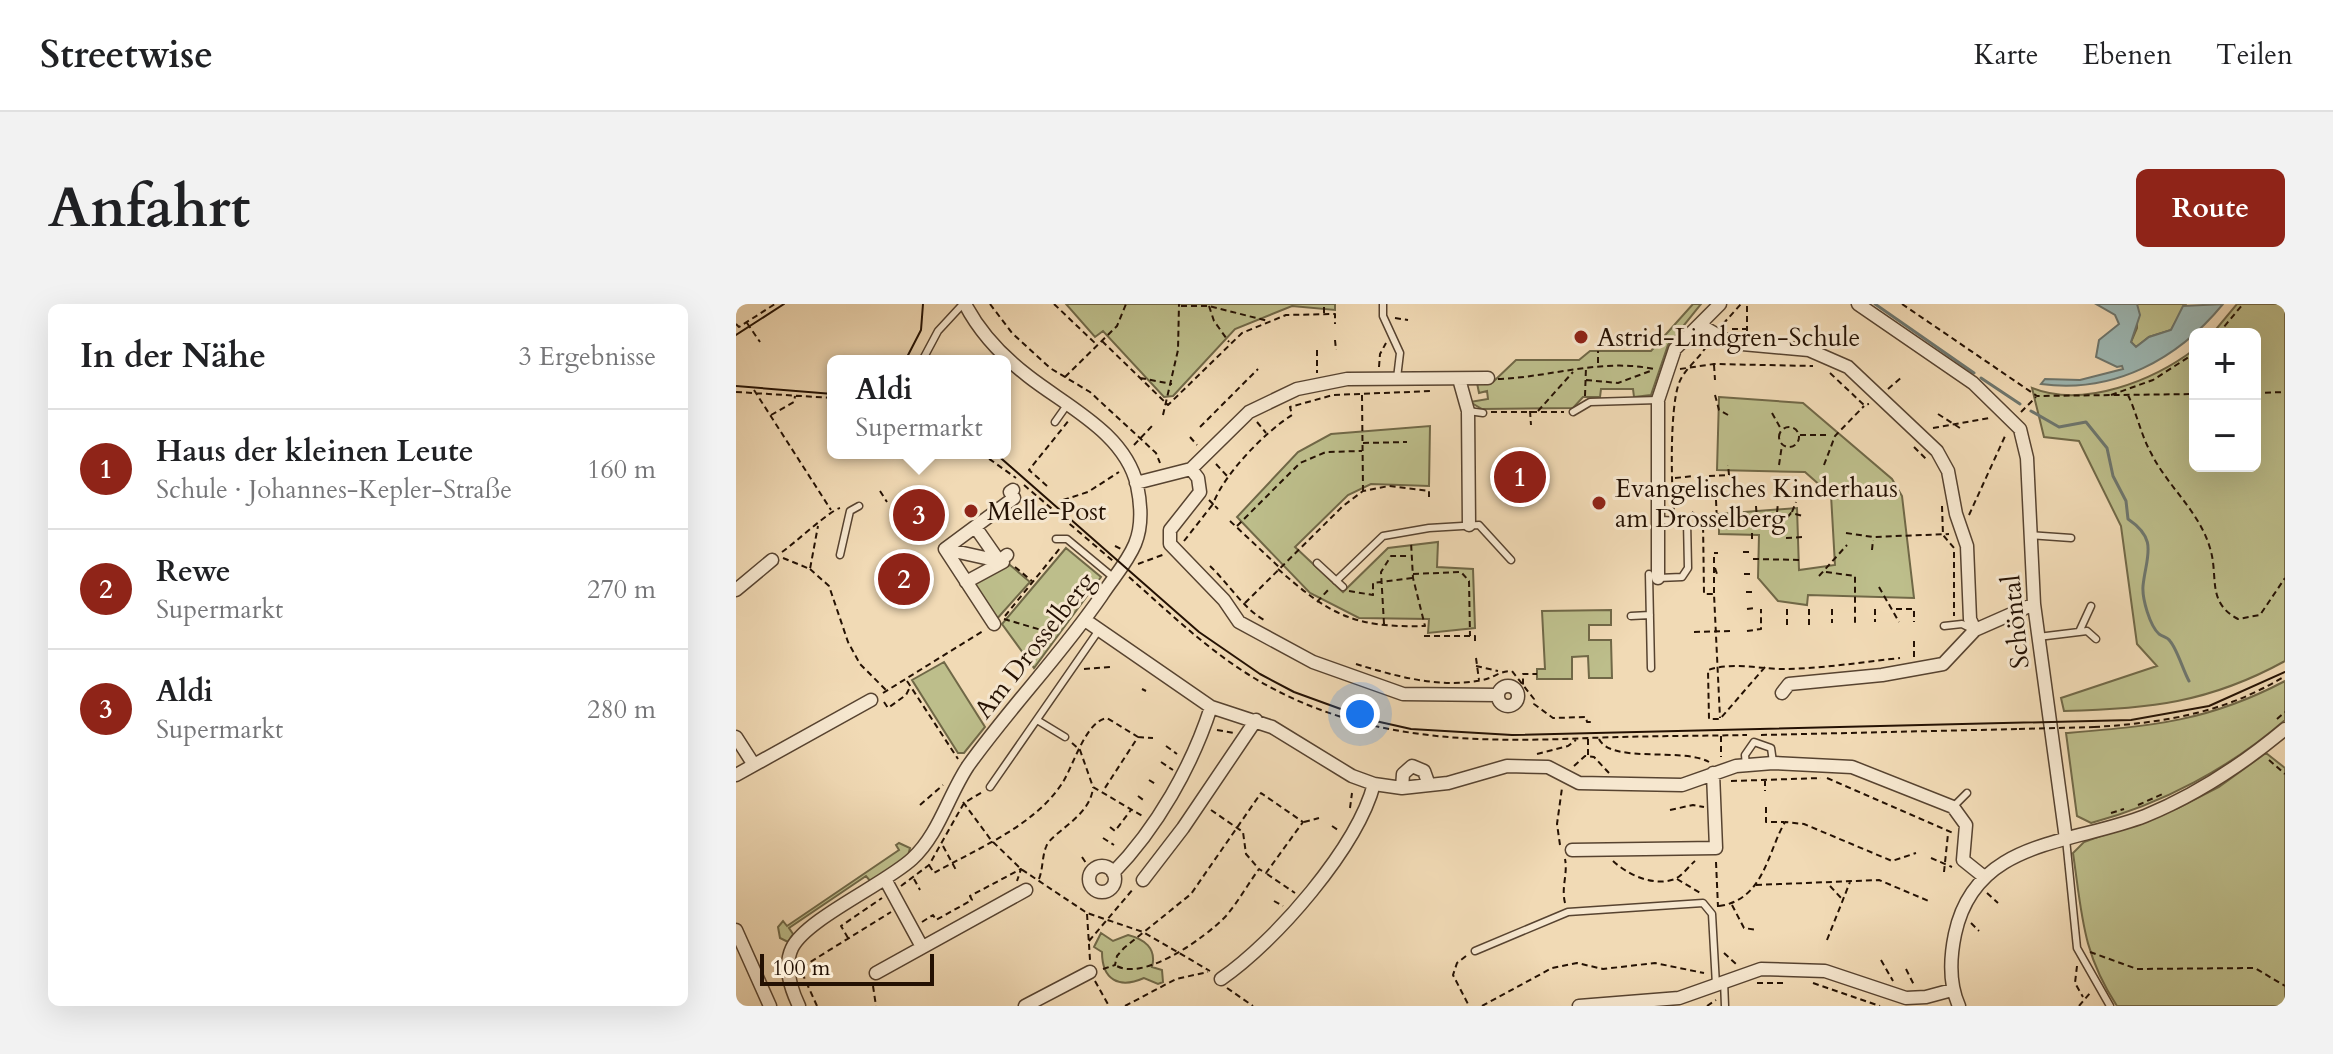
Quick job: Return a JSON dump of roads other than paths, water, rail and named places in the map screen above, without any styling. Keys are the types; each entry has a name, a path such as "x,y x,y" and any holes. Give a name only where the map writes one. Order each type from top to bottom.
{"street":[{"name":"Am Drosselberg","path":"964,304 975,324 1006,355"},
{"path":"1654,576 1660,370 1675,349 1720,304"},
{"name":"Schöntal","path":"1858,304 1973,383 2011,417 2025,444 2034,604 2066,839"},
{"path":"1700,325 1731,343 1789,346 1825,355 1848,367 1937,451 1948,471 1962,531 1970,619 1975,630"},
{"name":"Am Drosselberg","path":"799,1006 788,973 792,947 800,936 885,879 927,844 951,784 966,770 1085,620 1117,573 1141,521 1131,467 1109,439 1011,359"},
{"path":"1136,483 1191,469 1202,450 1249,412 1277,396 1333,381 1488,378"},
{"path":"1459,379 1468,411 1469,525"},
{"path":"1191,469 1198,478 1200,492 1170,530 1172,547 1224,600 1239,622 1313,662 1403,694 1498,695 1502,704 1511,706 1520,688"},
{"path":"1005,560 974,525 1014,498 1010,492 1013,490"},
{"path":"945,549 976,528"},
{"path":"945,549 1005,560"},
{"path":"945,549 966,582 998,621"},
{"path":"736,590 772,560"},
{"path":"966,582 1005,560"},
{"path":"1782,693 1789,684 1893,674 1943,664 1975,630 2034,604"},
{"path":"1085,620 1211,707 1256,720 1352,776 1374,784 1402,788 1463,781 1507,766 1548,767 1579,783 1682,785 1717,771 1746,765 1773,763 1852,767 1953,807 1966,825 1962,856 1983,876"},
{"path":"736,775 871,700"},
{"path":"1113,873 1154,823 1193,752 1211,707"},
{"path":"1143,880 1256,720"},
{"path":"1959,1006 1952,990 1951,961 1959,914 1983,876 2013,857 2144,816 2178,800 2259,751 2285,729"},
{"path":"736,737 754,765"},
{"path":"1402,788 1403,774 1412,766 1424,771 1429,785"},
{"path":"1580,854 1601,849 1716,852 1717,771"},
{"path":"1216,975 1240,966 1305,899 1361,818 1374,784"},
{"path":"885,879 922,947"},
{"path":"876,973 1021,888"},
{"path":"736,930 770,1006"},
{"path":"1579,1006 1593,1002 1679,998 1718,980 1752,970 1792,968 1825,971 1890,993 1920,997 1952,990"},
{"path":"1025,1006 1090,972"}],"lane":[{"path":"925,355 938,331 964,304"},
{"path":"1383,308 1400,353 1397,378"},
{"path":"1573,412 1585,405 1658,400"},
{"path":"1055,422 1072,408"},
{"path":"1468,411 1483,413"},
{"path":"840,555 850,511 859,506"},
{"path":"1651,668 1650,615 1654,576 1682,577 1688,568 1687,521 1658,520"},
{"path":"1336,581 1377,539 1469,525 1479,525 1511,560"},
{"path":"2030,535 2071,538"},
{"path":"1056,539 1067,539 1117,573"},
{"path":"1317,563 1343,587"},
{"path":"2079,632 2091,606"},
{"path":"1631,616 1650,615"},
{"path":"1944,626 1975,630"},
{"path":"990,787 1099,630"},
{"path":"2038,637 2087,631 2096,639"},
{"path":"1037,720 1065,737"},
{"path":"1746,765 1748,747 1760,741 1771,748 1773,763"},
{"path":"1953,807 1967,793"},
{"name":"Schöntal","path":"2066,839 2078,950 2110,1006"},
{"path":"1475,951 1568,912 1703,903 1712,914 1718,980 1725,1006"}],"water":[{"path":"2096,304 2137,304 2140,315 2131,342 2136,347 2149,337 2171,330 2183,306 2223,304 2201,328 2189,328 2186,341 2142,368 2119,378 2094,383 2068,386 2041,384 2045,379 2080,380 2123,369 2096,357 2099,340 2119,324 2115,315"}],"waterway":[{"path":"1875,304 1974,373"},
{"path":"1981,378 2020,404"},
{"path":"2031,411 2059,427 2086,422 2107,448 2113,476 2126,501 2128,519 2144,534 2147,542 2143,586 2147,612 2159,634 2173,645 2189,681"}],"tram line":[{"path":"736,335 784,304"},
{"path":"908,355 921,330 923,304"},
{"path":"736,386 827,394"},
{"path":"1002,459 1199,632 1260,674 1294,692 1371,720 1411,729 1512,735 2131,720 2209,706 2285,672"}],"place":[{"name":"Astrid-Lindgren-Schule","path":"1581,337"},
{"name":"Haus der kleinen Leute","path":"1520,477"},
{"name":"Evangelisches Kinderhaus am Drosselberg","path":"1599,503"},
{"name":"Melle-Post","path":"971,511"},
{"name":"Aldi","path":"919,515"},
{"name":"Rewe","path":"904,579"}]}
